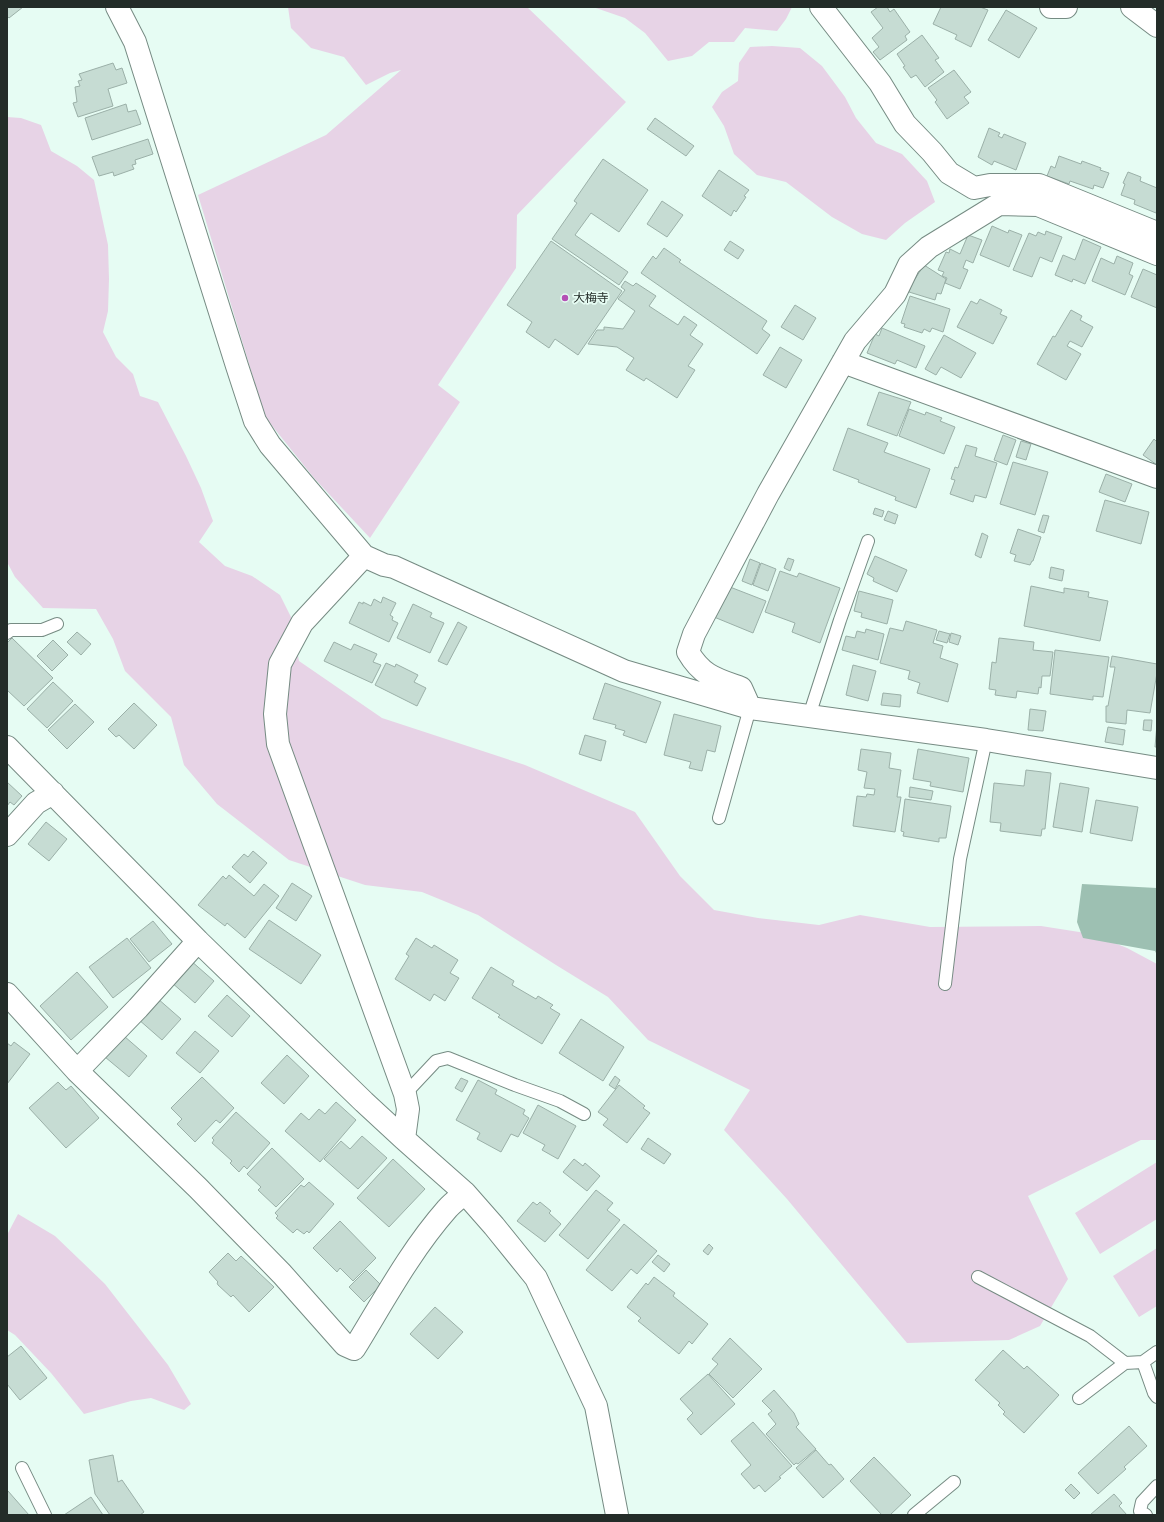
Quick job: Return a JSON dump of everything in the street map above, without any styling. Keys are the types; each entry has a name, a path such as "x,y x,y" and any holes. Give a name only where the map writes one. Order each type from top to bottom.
{"street":[{"path":"117,7 135,42 255,421 270,445 364,556 384,565 394,567 624,671 750,708 986,740 1157,768"},
{"path":"821,7 880,83 905,124 932,152 949,173 974,188 990,185 1039,185 1157,233"},
{"path":"1051,7 1066,7"},
{"path":"1132,7 1157,26"},
{"path":"750,708 741,688 709,676 695,664 688,652 694,634 768,494 855,341 895,294 909,265 928,247 998,204 1038,205 1157,254"},
{"path":"843,362 1157,477"},
{"path":"364,556 302,623 280,664 275,714 278,744 405,1094 408,1109 404,1139"},
{"path":"7,747 198,941 404,1139 465,1193 536,1278 596,1406 616,1515"},
{"path":"7,835 36,803 53,793"},
{"path":"77,1071 138,1008 198,941"},
{"path":"7,994 77,1071 198,1188 260,1251 345,1345 354,1349 428,1233 448,1207 465,1193"}],"lane":[{"path":"809,716 840,620 868,541"},
{"path":"7,633 11,630 42,630 58,624"},
{"path":"719,818 750,708"},
{"path":"945,984 960,859 986,740"},
{"path":"405,1094 436,1061 448,1058 560,1101 584,1114"},
{"path":"978,1277 1090,1336 1125,1363"},
{"path":"1079,1398 1125,1363 1143,1362 1157,1352"},
{"path":"1143,1362 1154,1393 1157,1397"},
{"path":"22,1468 45,1515"},
{"path":"914,1515 954,1482"},
{"path":"1146,1515 1140,1511 1142,1502 1157,1486"}],"shaded area":[{"path":"288,7 527,7 626,102 517,215 516,268 438,385 460,402 370,538 314,478 265,417 198,195 326,135 401,70 390,73 366,85 344,57 311,48 291,28"},
{"path":"593,7 792,7 786,19 777,31 745,28 734,42 709,42 692,56 668,61 645,33 625,18"},
{"path":"772,46 800,48 822,66 845,97 856,118 876,143 902,154 927,181 935,202 905,223 886,240 862,234 832,217 786,182 757,175 734,154 724,126 712,107 722,92 738,81 739,63 750,47"},
{"path":"7,117 21,118 41,125 51,151 77,166 94,180 108,245 108,311 103,332 116,357 133,374 140,396 158,402 201,488 213,521 199,542 225,566 252,576 280,595 291,617 299,661 382,718 525,765 635,812 680,876 714,910 758,918 819,925 860,915 930,927 1041,926 1092,934 1127,948 1157,964 1157,1140 1141,1140 1028,1196 1068,1279 1040,1326 1009,1340 907,1343 787,1199 724,1130 750,1090 648,1040 608,997 478,915 422,892 365,885 289,860 217,804 184,765 171,717 125,671 113,639 96,609 43,608 15,577 7,562"},
{"path":"1082,884 1157,888 1157,955 1155,951 1083,938 1077,922"},
{"path":"1157,1162 1157,1219 1100,1254 1075,1213"},
{"path":"18,1214 55,1236 105,1284 168,1365 191,1404 184,1410 151,1398 131,1401 84,1414 51,1373 15,1335 7,1330 7,1235"},
{"path":"1157,1248 1157,1306 1139,1317 1113,1276"}],"building":[{"path":"7,7 23,7 9,18 7,16"},
{"path":"878,7 887,7 890,12 894,9 910,32 905,36 907,40 880,60 873,52 879,47 872,38 883,28 871,12"},
{"path":"941,7 980,7 988,10 971,47 955,39 957,35 933,24"},
{"path":"1006,10 1037,28 1019,58 988,40"},
{"path":"922,35 939,58 935,60 944,72 925,87 916,75 911,78 903,67 905,66 897,54"},
{"path":"113,63 116,70 122,68 127,83 108,89 113,106 78,117 73,103 77,102 75,87 80,86 78,81 82,80 79,74"},
{"path":"954,70 971,92 964,97 969,103 947,119 935,102 937,100 928,88"},
{"path":"126,104 128,112 136,110 141,124 92,140 85,118"},
{"path":"655,118 694,146 686,156 647,129"},
{"path":"989,128 1000,133 998,136 1002,138 1004,134 1026,143 1016,170 994,161 992,165 978,157"},
{"path":"148,139 153,154 135,160 136,164 132,165 134,169 114,176 113,172 99,176 92,157"},
{"path":"1059,156 1081,164 1082,161 1101,168 1100,170 1109,173 1103,188 1094,185 1093,189 1070,181 1069,184 1047,176 1051,166 1055,168"},
{"path":"603,159 648,190 619,232 591,213 575,235 628,272 619,285 552,239 577,203 574,201"},
{"path":"719,170 749,190 744,196 746,197 736,212 734,210 731,216 702,196"},
{"path":"1128,172 1141,177 1140,181 1157,188 1156,213 1134,204 1135,200 1121,195 1125,184 1123,183"},
{"path":"662,201 683,215 667,237 647,224"},
{"path":"992,226 1008,233 1009,230 1022,235 1009,267 980,255"},
{"path":"1046,231 1062,237 1052,262 1040,257 1032,277 1013,270 1029,233 1036,236 1038,232 1045,235"},
{"path":"968,235 982,240 973,263 966,260 963,268 968,270 960,289 945,283 947,278 942,276 944,272 938,270 946,252 949,253 950,249 960,254"},
{"path":"1083,239 1101,247 1085,284 1073,279 1072,282 1055,275 1063,255 1075,260"},
{"name":"大梅寺","path":"551,241 622,291 578,355 555,339 549,348 526,332 532,322 507,305"},
{"path":"730,241 744,250 738,259 724,250"},
{"path":"664,248 681,260 679,262 767,321 762,329 770,335 757,354 641,273 653,256 656,259"},
{"path":"1117,256 1133,263 1129,274 1133,276 1125,295 1092,281 1101,258 1114,264"},
{"path":"924,265 946,279 941,294 937,293 935,300 909,292 911,285"},
{"path":"1143,269 1157,275 1157,308 1131,297"},
{"path":"625,281 633,286 636,283 656,296 649,306 678,325 684,316 697,325 690,335 703,344 688,366 695,370 677,398 646,378 644,381 626,370 634,358 617,347 588,344 597,330 604,330 604,327 623,329 635,311 618,299 625,290 621,287"},
{"path":"910,296 950,309 943,332 932,328 930,332 924,329 922,333 904,327 905,324 901,323"},
{"path":"980,299 1002,310 1000,314 1007,317 993,344 957,327 971,301 977,304"},
{"path":"795,305 816,318 803,340 781,327"},
{"path":"1071,310 1082,316 1080,320 1093,327 1082,347 1070,341 1067,346 1081,354 1066,380 1037,364 1053,336 1055,337"},
{"path":"882,328 925,346 916,368 897,360 895,364 867,353 875,334 879,336"},
{"path":"944,335 976,353 961,378 941,367 936,375 925,369"},
{"path":"780,347 802,360 786,388 763,375"},
{"path":"879,392 911,402 897,436 867,425"},
{"path":"909,409 925,415 926,412 942,418 940,421 955,427 944,454 899,436"},
{"path":"848,428 888,443 884,452 930,469 916,508 895,500 896,497 858,482 859,480 833,470"},
{"path":"1003,435 1016,440 1007,465 994,460"},
{"path":"1154,439 1157,442 1157,465 1143,455"},
{"path":"1021,441 1031,444 1026,460 1016,457"},
{"path":"966,445 977,448 975,456 997,463 986,498 975,495 973,502 950,494 955,480 951,479 955,467 958,468"},
{"path":"1013,462 1048,472 1035,515 1000,504"},
{"path":"1106,474 1132,484 1125,502 1099,492"},
{"path":"1105,500 1149,512 1141,544 1096,531"},
{"path":"875,508 884,511 882,517 873,514"},
{"path":"888,511 898,515 895,524 884,520"},
{"path":"1043,515 1049,516 1044,533 1038,531"},
{"path":"1018,529 1041,537 1033,561 1030,565 1014,561 1016,555 1010,553"},
{"path":"982,533 988,536 981,558 975,555"},
{"path":"875,556 907,570 897,592 873,581 874,578 867,574"},
{"path":"788,558 794,560 790,571 784,568"},
{"path":"750,559 760,563 752,585 742,581"},
{"path":"761,563 776,569 768,591 753,585"},
{"path":"1051,567 1064,570 1062,581 1049,578"},
{"path":"780,571 797,577 799,573 840,588 820,643 792,632 795,623 765,612"},
{"path":"1031,586 1064,593 1064,588 1089,592 1088,597 1108,601 1100,641 1024,626"},
{"path":"730,587 766,601 753,633 714,617 722,599 725,600"},
{"path":"859,591 893,600 887,624 861,617 862,613 854,611"},
{"path":"383,597 396,603 390,615 393,617 392,620 398,623 389,642 349,623 359,602 363,604 363,602 371,606 374,599 381,603"},
{"path":"413,604 432,613 430,617 444,623 430,653 397,638"},
{"path":"906,621 937,630 933,643 943,646 940,658 958,664 948,702 917,693 920,683 908,679 910,671 880,663 890,628 903,631"},
{"path":"458,622 467,627 447,665 438,661"},
{"path":"866,629 884,634 878,660 842,650 846,636 855,638 857,631 865,633"},
{"path":"939,631 950,634 947,643 936,640"},
{"path":"77,632 91,644 81,655 67,642"},
{"path":"951,633 961,636 958,645 949,642"},
{"path":"12,638 53,678 24,706 7,690 7,643"},
{"path":"999,638 1034,642 1033,650 1053,652 1050,676 1042,676 1041,688 1039,687 1038,694 1017,691 1016,698 995,695 996,690 989,689 992,662 996,663"},
{"path":"53,640 68,655 52,671 37,656"},
{"path":"334,642 351,650 354,644 377,654 373,662 381,665 372,683 324,661"},
{"path":"1055,650 1109,657 1103,697 1093,696 1093,700 1050,694"},
{"path":"1112,656 1157,664 1157,673 1150,713 1127,710 1126,724 1106,722 1106,706 1108,706 1115,667 1110,667"},
{"path":"386,663 395,667 396,664 418,675 414,682 426,688 417,706 375,685"},
{"path":"853,665 876,671 868,701 846,695"},
{"path":"53,682 73,701 47,728 27,709"},
{"path":"605,683 661,702 646,743 623,735 625,731 615,728 616,725 593,719"},
{"path":"883,693 901,695 900,707 881,705"},
{"path":"134,703 157,725 134,749 119,735 116,737 108,729"},
{"path":"75,704 94,722 67,749 48,730"},
{"path":"1030,709 1046,711 1043,731 1028,730"},
{"path":"674,714 721,726 715,752 707,750 702,771 689,768 691,762 664,755"},
{"path":"1144,720 1152,720 1151,731 1143,730"},
{"path":"1157,724 1157,747 1155,747"},
{"path":"1108,727 1125,730 1123,745 1105,742"},
{"path":"585,735 606,741 601,761 579,754"},
{"path":"861,749 891,753 889,768 901,770 897,797 901,797 895,832 853,826 857,796 866,797 867,794 874,795 875,789 864,788 867,772 858,770"},
{"path":"918,749 969,758 963,792 930,786 931,782 913,779"},
{"path":"1026,770 1051,773 1045,829 1042,829 1041,836 1000,831 1001,823 990,822 994,783 1024,786"},
{"path":"7,782 22,796 14,805 10,802 7,806"},
{"path":"1060,783 1089,788 1082,832 1053,827"},
{"path":"910,787 933,791 931,800 909,797"},
{"path":"905,799 951,806 946,838 939,838 939,842 903,836 904,832 901,831"},
{"path":"1096,800 1138,807 1132,841 1090,833"},
{"path":"46,822 67,839 49,861 28,844"},
{"path":"253,851 267,863 250,883 232,867 244,854 248,857"},
{"path":"229,875 254,896 264,884 279,896 245,938 227,923 225,926 198,905 223,876 226,879"},
{"path":"292,883 312,896 296,921 276,908"},
{"path":"269,920 321,955 301,984 249,949"},
{"path":"153,921 172,944 149,962 130,939"},
{"path":"127,938 151,968 113,998 89,967"},
{"path":"416,938 432,948 434,945 458,960 450,973 459,978 445,1001 434,994 430,1001 395,979 409,956 406,954"},
{"path":"190,960 214,981 195,1003 171,982"},
{"path":"491,967 514,981 512,985 536,999 538,996 553,1005 550,1008 560,1014 542,1044 498,1017 500,1015 472,998"},
{"path":"77,972 108,1007 71,1040 40,1006"},
{"path":"227,995 250,1016 232,1037 208,1016"},
{"path":"157,998 181,1019 162,1040 138,1019"},
{"path":"581,1019 624,1047 603,1081 559,1053"},
{"path":"195,1031 219,1051 200,1073 176,1053"},
{"path":"124,1036 147,1056 129,1077 105,1057"},
{"path":"14,1042 30,1054 7,1084 7,1043 11,1046"},
{"path":"287,1055 309,1076 284,1104 261,1083"},
{"path":"615,1076 620,1080 615,1089 609,1085"},
{"path":"202,1077 234,1108 220,1123 216,1120 195,1142 177,1124 182,1119 171,1108"},
{"path":"461,1078 468,1081 462,1092 455,1088"},
{"path":"478,1080 497,1090 495,1094 525,1110 523,1114 529,1118 518,1137 511,1134 501,1152 477,1139 480,1133 456,1120"},
{"path":"58,1082 66,1090 71,1086 99,1118 66,1148 29,1108"},
{"path":"619,1085 645,1106 643,1108 650,1113 627,1143 603,1125 608,1119 598,1112"},
{"path":"336,1102 356,1120 320,1162 285,1131 301,1113 309,1120 319,1109 325,1114"},
{"path":"538,1105 576,1126 558,1159 542,1150 545,1145 523,1133"},
{"path":"236,1112 270,1143 247,1169 244,1166 239,1172 230,1163 232,1161 212,1143 214,1140 212,1138"},
{"path":"362,1136 387,1158 358,1189 324,1159 341,1141 350,1149"},
{"path":"648,1138 671,1154 664,1164 641,1149"},
{"path":"272,1148 304,1179 276,1207 258,1190 261,1187 247,1174"},
{"path":"393,1159 425,1189 389,1227 357,1198"},
{"path":"574,1159 583,1166 585,1163 600,1176 587,1191 563,1172"},
{"path":"309,1182 334,1204 309,1233 307,1231 304,1234 297,1229 293,1233 276,1218 278,1216 275,1213 301,1185 304,1187"},
{"path":"596,1190 613,1203 607,1210 620,1220 588,1259 559,1235"},
{"path":"533,1202 537,1205 540,1202 551,1211 549,1213 561,1224 545,1242 517,1221"},
{"path":"340,1221 376,1258 353,1281 340,1268 337,1272 313,1248"},
{"path":"624,1224 657,1251 637,1274 631,1269 612,1291 586,1270"},
{"path":"709,1244 713,1248 708,1255 703,1251"},
{"path":"228,1253 236,1261 241,1256 274,1287 249,1312 233,1295 231,1297 218,1285 218,1282 209,1272"},
{"path":"658,1255 670,1264 664,1272 652,1262"},
{"path":"366,1270 381,1285 364,1302 349,1287"},
{"path":"654,1277 675,1293 673,1296 708,1324 692,1344 689,1341 679,1354 638,1321 641,1318 627,1307 646,1283 648,1285"},
{"path":"435,1307 463,1332 438,1359 410,1334"},
{"path":"730,1338 762,1369 733,1398 709,1374 718,1364 712,1359"},
{"path":"21,1346 47,1378 20,1400 7,1384 7,1357"},
{"path":"1003,1350 1024,1369 1027,1366 1059,1395 1024,1433 1003,1414 1005,1412 998,1405 1000,1403 975,1380"},
{"path":"708,1374 735,1404 701,1435 687,1419 693,1413 680,1399"},
{"path":"774,1390 794,1413 799,1424 796,1427 816,1449 798,1464 796,1463 794,1465 766,1434 776,1424 768,1414 772,1411 762,1401"},
{"path":"753,1422 792,1466 765,1492 759,1485 754,1489 741,1474 751,1465 731,1441"},
{"path":"1129,1426 1147,1446 1124,1467 1126,1469 1098,1494 1078,1473"},
{"path":"816,1450 844,1479 823,1498 796,1468"},
{"path":"113,1455 118,1482 122,1480 144,1512 140,1515 110,1515 95,1494 89,1460"},
{"path":"874,1457 911,1495 890,1515 882,1515 850,1481"},
{"path":"1071,1484 1080,1493 1074,1499 1065,1490"},
{"path":"8,1491 29,1515 7,1515"},
{"path":"1114,1494 1122,1503 1119,1506 1127,1515 1090,1515"},
{"path":"91,1497 103,1515 64,1515"}],"place":[{"name":"大梅寺","path":"565,298"}]}
